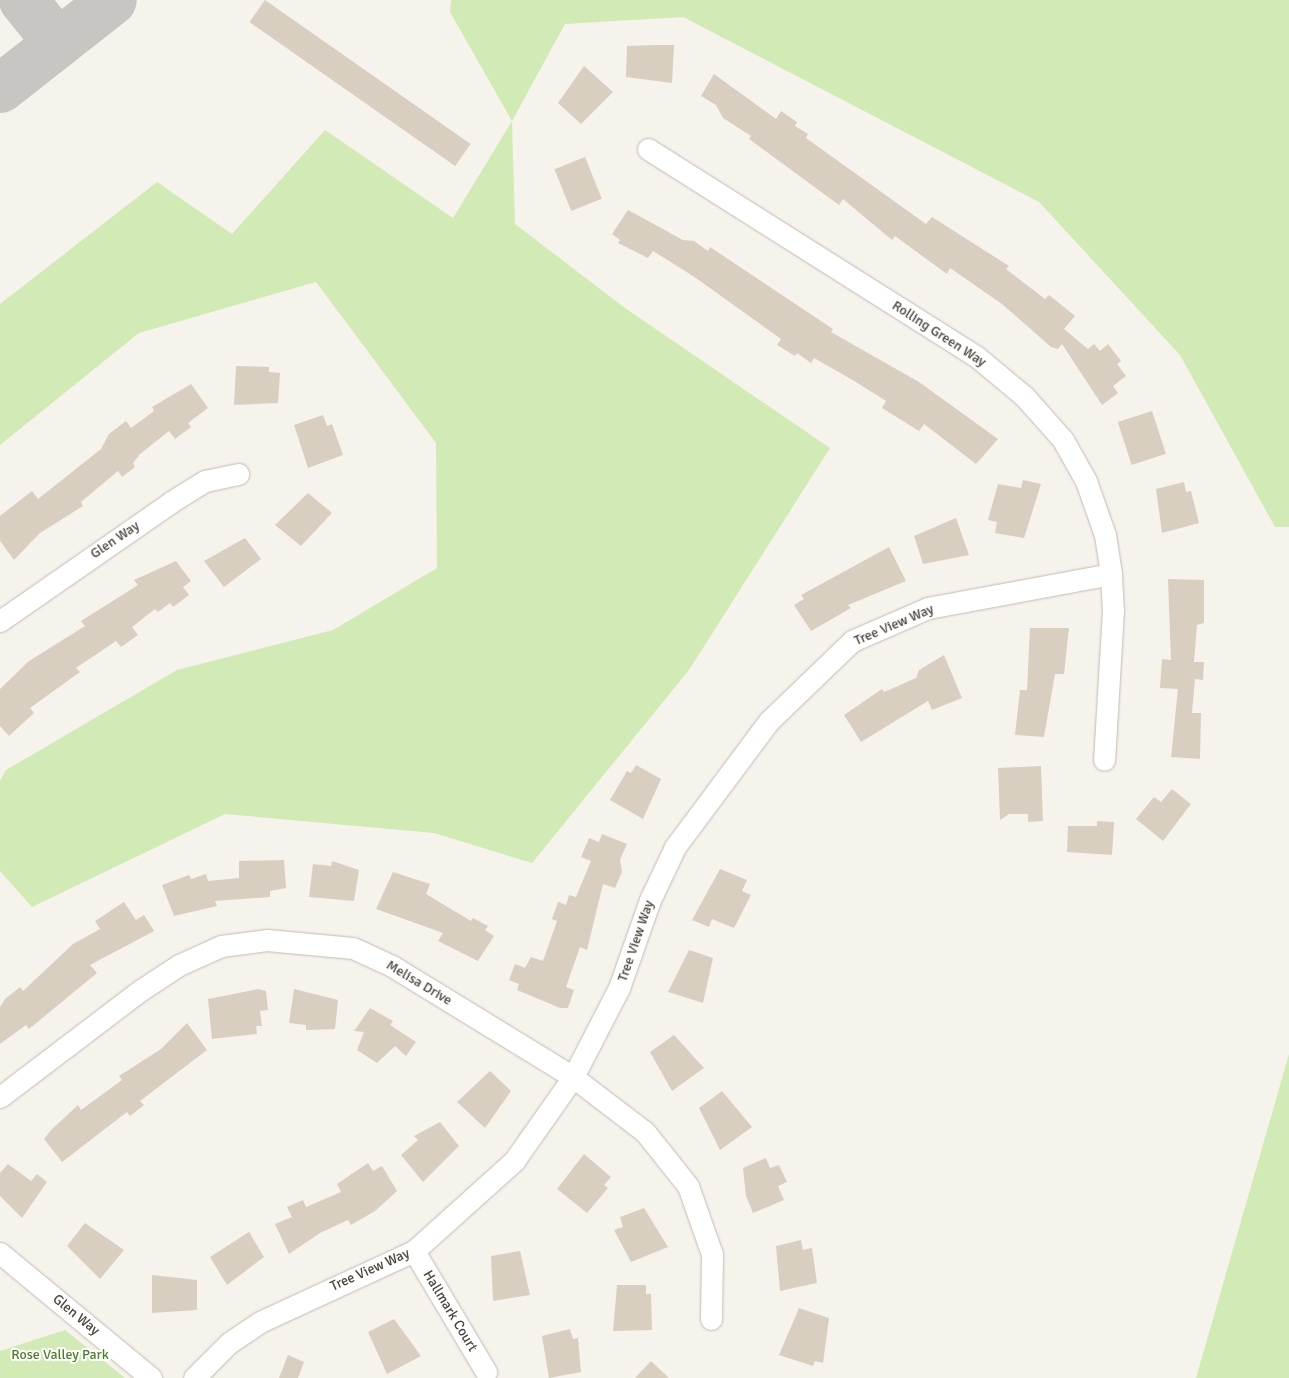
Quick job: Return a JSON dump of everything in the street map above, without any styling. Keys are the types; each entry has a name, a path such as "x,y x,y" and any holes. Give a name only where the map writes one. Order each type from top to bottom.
{"street":[{"name":"Rolling Green Way","path":"648,150 977,357 1024,396 1063,440 1086,481 1106,535 1111,574 1113,610 1104,760"},
{"name":"Glen Way","path":"0,621 171,502 205,481 238,474"},
{"name":"Tree View Way","path":"194,1378 230,1343 260,1322 414,1251 514,1161 574,1077 619,988 650,900 675,847 768,721 852,641 928,608 1111,574"},
{"name":"Melisa Drive","path":"0,1097 179,965 221,946 268,940 353,948 392,966 574,1077 645,1132 688,1186 712,1254 712,1319"},
{"name":"Hallmark Court","path":"414,1251 486,1372"},
{"name":"Glen Way","path":"0,1253 151,1378"}],"green space":[{"path":"451,0 1289,0 1289,527 1275,527 1180,355 1039,202 683,17 565,24 512,121 450,12"},
{"path":"512,121 515,224 625,308 830,448 689,670 532,863 434,833 225,814 32,907 0,871 0,781 6,770 177,670 333,630 437,568 436,443 316,282 139,333 0,445 0,304 157,182 232,234 325,130 453,218"},
{"path":"1289,1054 1289,1378 1196,1378"},
{"name":"Rose Valley Park","path":"65,1330 125,1378 0,1378 0,1351"}],"building":[{"path":"265,0 471,144 455,166 250,22"},
{"path":"674,45 672,83 626,77 627,46"},
{"path":"584,66 613,92 581,124 558,103"},
{"path":"714,74 776,119 781,111 797,122 795,126 808,134 806,138 926,224 932,217 1009,266 1006,269 1045,299 1049,295 1075,316 1064,329 1088,349 1094,344 1100,351 1108,344 1121,361 1117,364 1126,376 1113,386 1118,393 1102,405 1062,344 1058,349 1051,347 1002,304 950,268 947,274 895,236 892,240 843,199 839,205 749,139 751,136 723,118 716,105 701,96"},
{"path":"585,157 602,199 571,211 554,169"},
{"path":"628,210 683,240 694,241 708,251 710,247 833,329 831,332 919,382 998,439 976,464 924,424 919,431 882,408 886,401 856,382 814,358 811,363 797,353 795,356 777,345 781,339 693,276 653,251 648,258 618,243 620,240 612,234"},
{"path":"236,366 269,367 269,372 280,373 278,403 234,405"},
{"path":"191,384 208,408 188,423 191,427 175,439 169,431 140,454 133,463 135,467 122,477 118,471 81,502 83,506 40,533 14,560 0,541 0,516 32,491 38,499 101,449 109,434 126,421 131,428 154,411 152,407"},
{"path":"1152,411 1166,454 1132,465 1118,422"},
{"path":"323,415 327,426 332,424 343,455 308,468 294,425"},
{"path":"1023,480 1041,484 1024,538 995,533 997,522 988,520 998,484 1021,488"},
{"path":"1184,482 1186,492 1191,491 1199,523 1162,533 1156,489"},
{"path":"308,493 332,513 301,546 275,525"},
{"path":"956,518 969,555 923,564 914,536"},
{"path":"245,538 261,559 224,587 204,561"},
{"path":"889,547 906,581 848,605 851,608 811,631 794,605 804,599 801,595"},
{"path":"176,561 191,581 183,587 189,595 173,607 170,603 158,612 155,609 132,627 138,635 121,647 116,641 76,668 80,672 30,708 34,713 9,736 0,726 0,689 29,661 85,626 81,621 138,585 134,580"},
{"path":"1168,579 1204,580 1204,623 1197,625 1194,662 1204,662 1203,680 1195,679 1192,713 1201,713 1200,759 1171,757 1178,689 1160,688 1162,659 1171,660"},
{"path":"1030,628 1069,628 1064,674 1055,674 1044,737 1015,735 1020,690 1027,690"},
{"path":"944,655 962,698 932,710 928,701 861,742 844,715 882,689 884,692 916,678 919,670"},
{"path":"636,765 661,779 643,819 610,800 627,771 631,773"},
{"path":"1041,766 1043,821 1028,822 1028,814 1009,814 1000,820 998,768"},
{"path":"1172,789 1191,804 1163,841 1136,819 1154,797 1161,802"},
{"path":"1097,821 1114,822 1112,855 1067,852 1068,826 1097,826"},
{"path":"602,834 627,844 620,860 622,872 615,888 603,884 587,950 580,947 566,987 574,990 568,1008 560,1008 517,990 519,984 509,980 515,964 525,968 531,957 543,961 557,921 552,919 558,902 566,905 569,895 576,897 591,861 581,857 589,838 599,842"},
{"path":"284,860 286,888 270,891 270,897 215,901 217,906 174,916 162,885 189,875 191,879 206,874 208,881 239,878 239,861"},
{"path":"332,861 359,870 354,901 309,897 313,864 331,866"},
{"path":"720,869 747,880 742,891 751,895 734,928 712,919 709,927 692,920"},
{"path":"393,872 430,884 426,894 471,921 473,918 488,926 485,930 494,936 478,961 438,941 443,933 376,909"},
{"path":"124,902 136,920 144,915 154,931 90,965 97,973 29,1029 26,1025 0,1044 0,1007 5,999 20,987 23,991 73,944 100,929 95,921"},
{"path":"689,950 713,958 703,1003 668,992"},
{"path":"258,989 266,991 268,1010 260,1011 262,1026 256,1026 257,1034 212,1039 208,999"},
{"path":"294,989 338,1000 335,1029 306,1030 306,1025 289,1023"},
{"path":"370,1008 393,1021 390,1025 416,1042 406,1056 395,1046 377,1063 357,1050 364,1032 354,1031"},
{"path":"187,1023 207,1050 140,1101 144,1105 130,1116 127,1112 62,1162 44,1139 51,1130 78,1105 81,1110 122,1080 119,1076 161,1049"},
{"path":"674,1035 704,1068 672,1091 650,1052"},
{"path":"490,1071 511,1091 485,1128 457,1102"},
{"path":"722,1091 752,1127 720,1150 699,1108"},
{"path":"440,1122 459,1146 423,1182 401,1155 418,1140 414,1136"},
{"path":"584,1154 611,1177 604,1185 608,1188 587,1213 557,1189"},
{"path":"766,1158 770,1168 779,1165 787,1182 778,1186 784,1200 753,1213 746,1196 743,1168"},
{"path":"368,1163 373,1171 382,1166 397,1191 375,1211 351,1225 348,1220 320,1233 289,1254 275,1224 292,1217 287,1207 303,1200 306,1207 341,1192 337,1184"},
{"path":"8,1164 31,1181 37,1174 47,1182 22,1218 0,1196 0,1173"},
{"path":"644,1208 668,1247 631,1262 614,1230 623,1227 620,1217"},
{"path":"85,1223 124,1250 100,1279 67,1246"},
{"path":"249,1232 264,1257 227,1285 210,1257"},
{"path":"801,1240 803,1250 812,1248 817,1283 780,1291 776,1246"},
{"path":"520,1251 530,1295 493,1301 491,1256"},
{"path":"152,1275 197,1280 197,1310 152,1313"},
{"path":"617,1285 646,1285 646,1294 651,1294 652,1330 613,1331"},
{"path":"799,1308 829,1318 823,1363 815,1361 813,1366 779,1355"},
{"path":"394,1319 421,1356 387,1374 368,1332"},
{"path":"570,1329 573,1339 578,1338 581,1372 549,1378 542,1336"},
{"path":"288,1355 304,1362 298,1378 279,1378"},
{"path":"651,1361 669,1378 635,1378"}],"taxiway":[{"path":"23,0 58,43"},
{"path":"0,88 112,0"}]}
